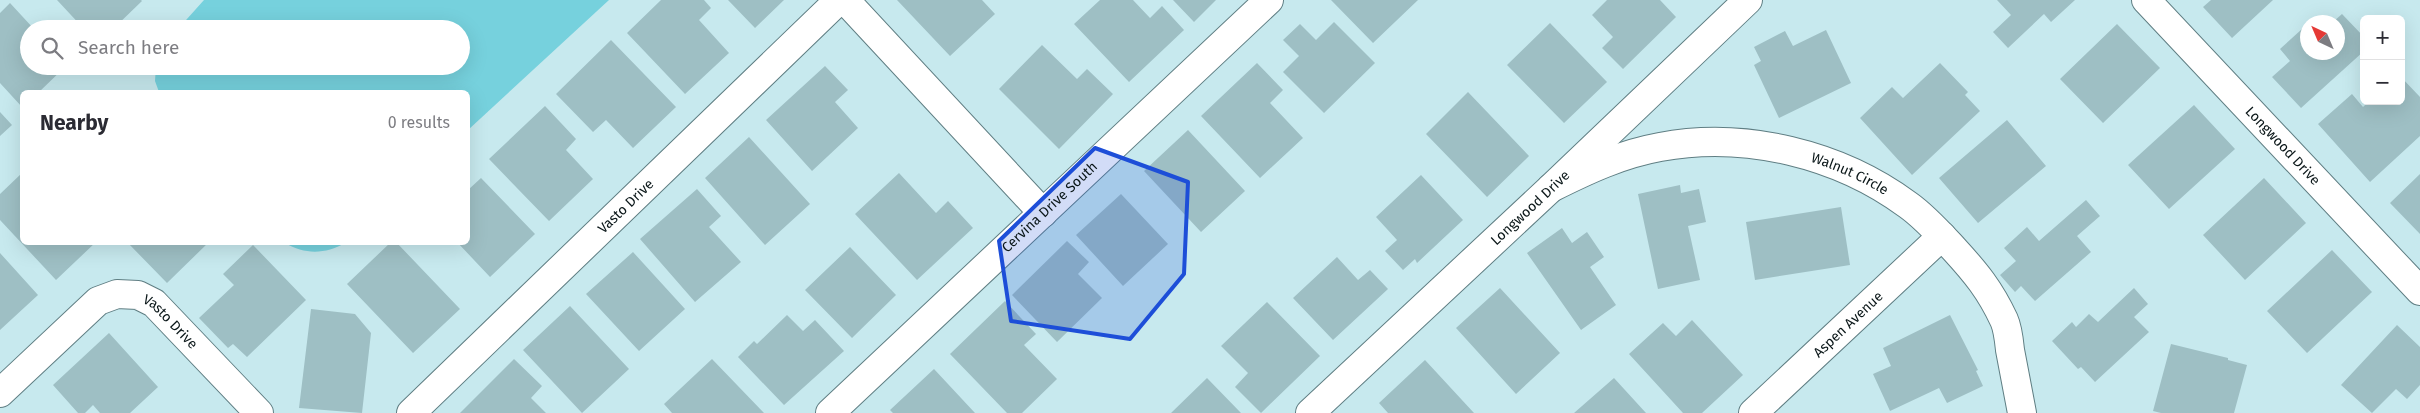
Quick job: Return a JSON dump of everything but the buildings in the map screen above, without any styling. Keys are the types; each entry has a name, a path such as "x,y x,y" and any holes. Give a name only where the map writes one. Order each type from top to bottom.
{"street":[{"name":"Vasto Drive","path":"411,413 839,0"},
{"path":"845,0 1044,213"},
{"name":"Cervina Drive South","path":"830,413 1269,0"},
{"name":"Longwood Drive","path":"1310,413 1551,188 1748,0"},
{"name":"Longwood Drive","path":"2146,0 2420,292"},
{"name":"Walnut Circle","path":"1551,188 1591,167 1622,156 1662,147 1701,142 1763,146 1815,157 1854,172 1908,205 1942,236 1982,280 2005,322 2022,413"},
{"name":"Aspen Avenue","path":"1753,413 1942,236"},
{"name":"Vasto Drive","path":"0,392 98,301 117,294 138,295 163,310 259,413"}],"highlighted area":[{"path":"1095,148 1188,182 1184,274 1130,339 1011,321 999,241"}],"water":[{"path":"204,0 609,0 470,128 470,90 158,90 155,81 155,75 470,75 470,20 186,20"},
{"path":"289,245 342,245 315,252"}]}
